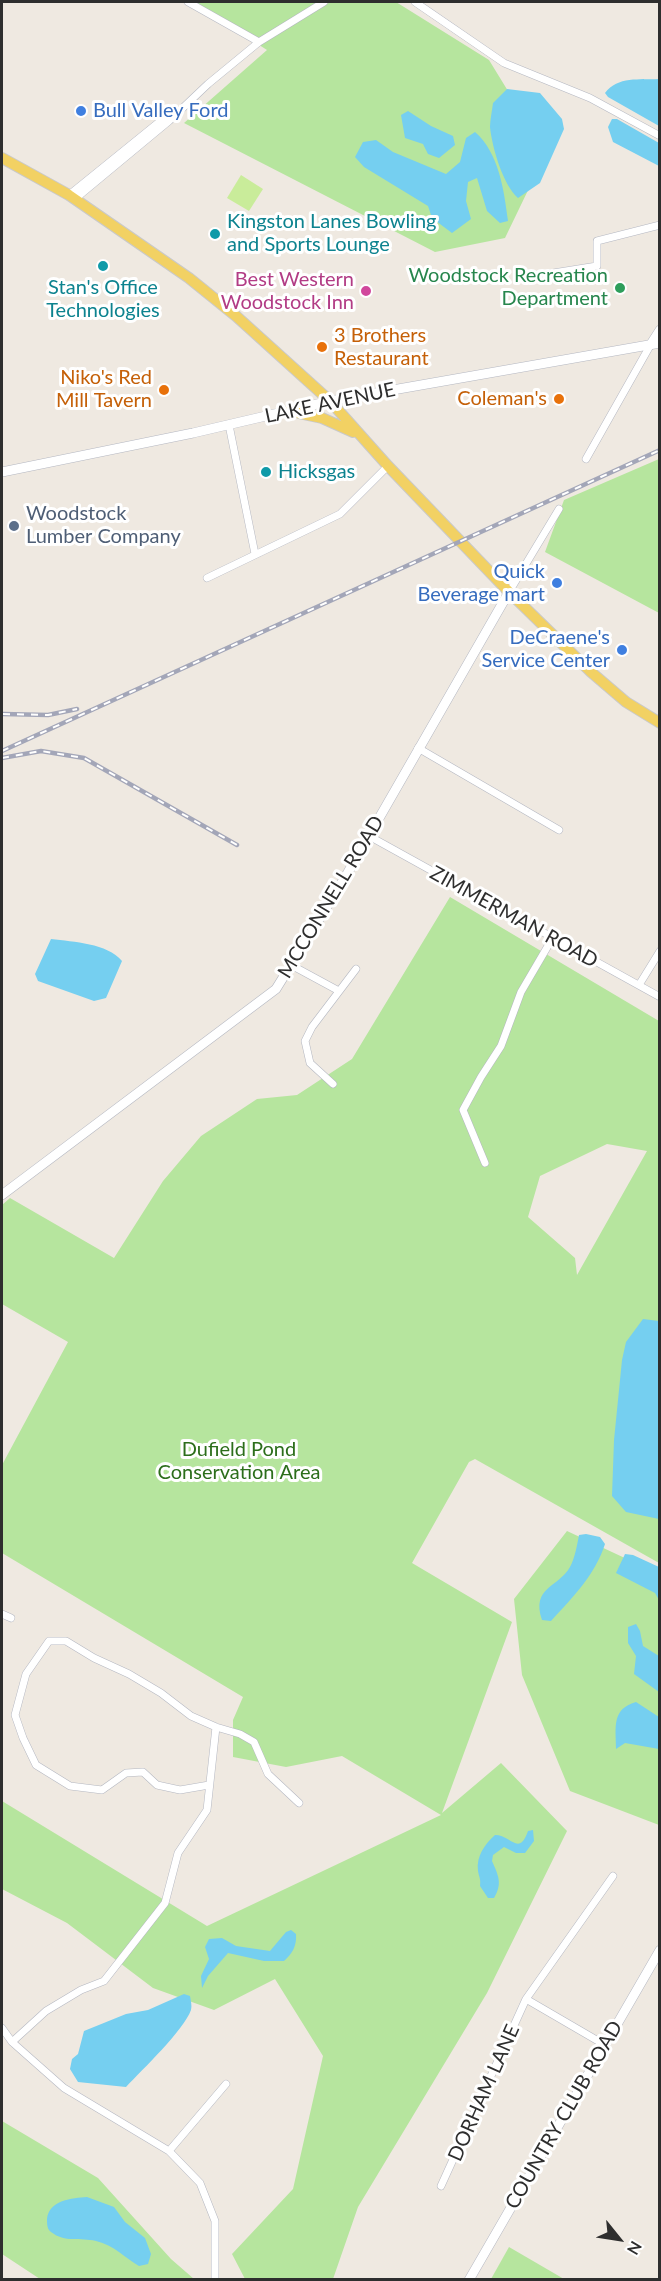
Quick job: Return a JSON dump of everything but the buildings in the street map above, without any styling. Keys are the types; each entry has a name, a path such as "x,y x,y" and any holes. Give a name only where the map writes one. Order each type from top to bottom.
{"main road":[{"path":"2,158 72,197 189,278 236,316 330,401 388,466 509,592 616,694 660,723"},
{"path":"288,411 336,423 362,438"}],"street":[{"path":"188,2 260,42"},
{"path":"72,197 169,121 175,113 260,42 324,2"},
{"path":"416,2 504,63 590,98 660,135"},
{"path":"547,274 597,266 597,241 660,225"},
{"path":"586,459 655,343 660,330"},
{"name":"LAKE AVENUE","path":"2,472 229,425 330,401 655,343"},
{"path":"229,425 255,554"},
{"path":"207,578 340,514 388,466"},
{"name":"MCCONNELL ROAD","path":"2,1195 276,989 369,837 418,748 559,509"},
{"path":"418,748 559,830"},
{"name":"ZIMMERMAN ROAD","path":"369,837 660,997"},
{"path":"485,1163 463,1110 480,1077 501,1047 521,992 552,939"},
{"path":"639,985 660,951"},
{"path":"291,965 339,991"},
{"path":"333,1084 310,1063 305,1041 312,1027 356,969"},
{"path":"2,1614 11,1618"},
{"path":"209,1785 180,1790 157,1785 143,1772 126,1773 102,1790 70,1786 36,1765 15,1715 26,1674 49,1641 66,1641 161,1693 191,1716 240,1734 254,1742 268,1774 299,1803"},
{"path":"12,2042 46,2011 81,1990 104,1981 165,1903 178,1853 207,1810 216,1727"},
{"name":"DORHAM LANE","path":"441,2186 526,1999 613,1876"},
{"name":"COUNTRY CLUB ROAD","path":"469,2280 660,1950"},
{"name":"DORHAM LANE","path":"526,1999 604,2046"},
{"path":"2,2028 12,2042 64,2088 169,2151 200,2183 215,2221 215,2280"},
{"path":"169,2151 226,2084"}],"green space":[{"path":"192,2 396,2 489,60 546,153 505,238 435,252 184,123 267,50"},
{"path":"241,175 263,189 249,211 227,198"},
{"path":"659,459 659,613 545,552 564,500"},
{"name":"Dufield Pond Conservation Area","path":"450,897 659,1021 659,1563 475,1459 469,1462 412,1563 512,1622 442,1813 501,1763 567,1831 487,1993 358,2207 333,2279 245,2279 232,2254 293,2189 323,2056 275,1979 214,2010 153,1988 67,1923 2,1889 2,1801 207,1926 441,1815 342,1756 286,1767 233,1757 233,1720 243,1697 2,1553 2,1465 68,1342 2,1304 2,1205 10,1198 114,1258 163,1181 201,1136 257,1099 297,1095 352,1059","holes":["607,1144 647,1151 577,1275 575,1258 528,1217 540,1176"]},
{"path":"567,1531 659,1574 659,1825 570,1791 522,1675 514,1599"},
{"path":"2,2121 98,2178 171,2259 194,2279 40,2279 2,2254"},
{"path":"509,2247 564,2279 491,2279"}],"water":[{"path":"659,79 659,126 608,97 605,93 623,81"},
{"path":"507,89 540,93 562,119 564,129 540,183 518,198 499,165 490,127 493,103"},
{"path":"408,111 431,126 453,136 455,145 439,158 428,154 423,144 405,138 401,115"},
{"path":"612,119 617,119 659,143 659,166 613,142 608,127"},
{"path":"475,132 490,150 495,161 508,221 500,223 487,211 477,178 468,182 466,201 471,219 452,233 432,218 428,206 364,167 355,157 363,142 376,140 393,152 446,174 460,162 466,138"},
{"path":"51,939 99,947 108,950 122,961 106,998 94,1001 38,981 35,974"},
{"path":"643,1319 659,1321 659,1519 626,1512 612,1496 614,1440 622,1360 626,1342"},
{"path":"579,1535 600,1537 605,1544 601,1555 582,1585 551,1621 542,1620 540,1601 543,1594 565,1574 575,1556"},
{"path":"625,1554 633,1555 659,1567 659,1600 655,1593 616,1573"},
{"path":"636,1624 643,1646 659,1656 659,1692 634,1674 636,1656 628,1643 628,1627"},
{"path":"636,1702 659,1717 659,1749 625,1743 616,1749 616,1727 619,1714 622,1709"},
{"path":"533,1830 534,1841 525,1853 516,1853 504,1847 493,1855 492,1861 499,1883 494,1898 488,1898 480,1886 478,1871 478,1860 485,1846 495,1835 514,1843 521,1843 528,1831"},
{"path":"291,1930 296,1934 296,1942 292,1953 284,1961 264,1961 228,1953 208,1976 202,1988 201,1976 209,1959 205,1947 209,1939 222,1938 236,1946 270,1951 286,1932"},
{"path":"184,1994 190,1996 191,2003 191,2010 187,2018 162,2050 126,2087 78,2082 70,2069 72,2059 78,2054 84,2031 126,2014 148,2010"},
{"path":"87,2197 114,2207 125,2222 145,2238 151,2254 148,2264 139,2266 102,2243 62,2237 50,2231 47,2219 52,2208 62,2201"}],"railway":[{"path":"2,751 660,450"},
{"path":"3,714 48,715 77,709"},
{"path":"2,758 41,751 84,758 237,845"}],"place":[{"name":"Bull Valley Ford","path":"81,111"},
{"name":"Kingston Lanes Bowling and Sports Lounge","path":"215,234"},
{"name":"Stan's Office Technologies","path":"103,266"},
{"name":"Woodstock Recreation Department","path":"620,288"},
{"name":"Best Western Woodstock Inn","path":"366,291"},
{"name":"3 Brothers Restaurant","path":"322,347"},
{"name":"Niko's Red Mill Tavern","path":"164,390"},
{"name":"Coleman's","path":"559,399"},
{"name":"Hicksgas","path":"266,472"},
{"name":"Woodstock Lumber Company","path":"14,526"},
{"name":"Quick Beverage mart","path":"557,583"},
{"name":"DeCraene's Service Center","path":"622,650"}]}
